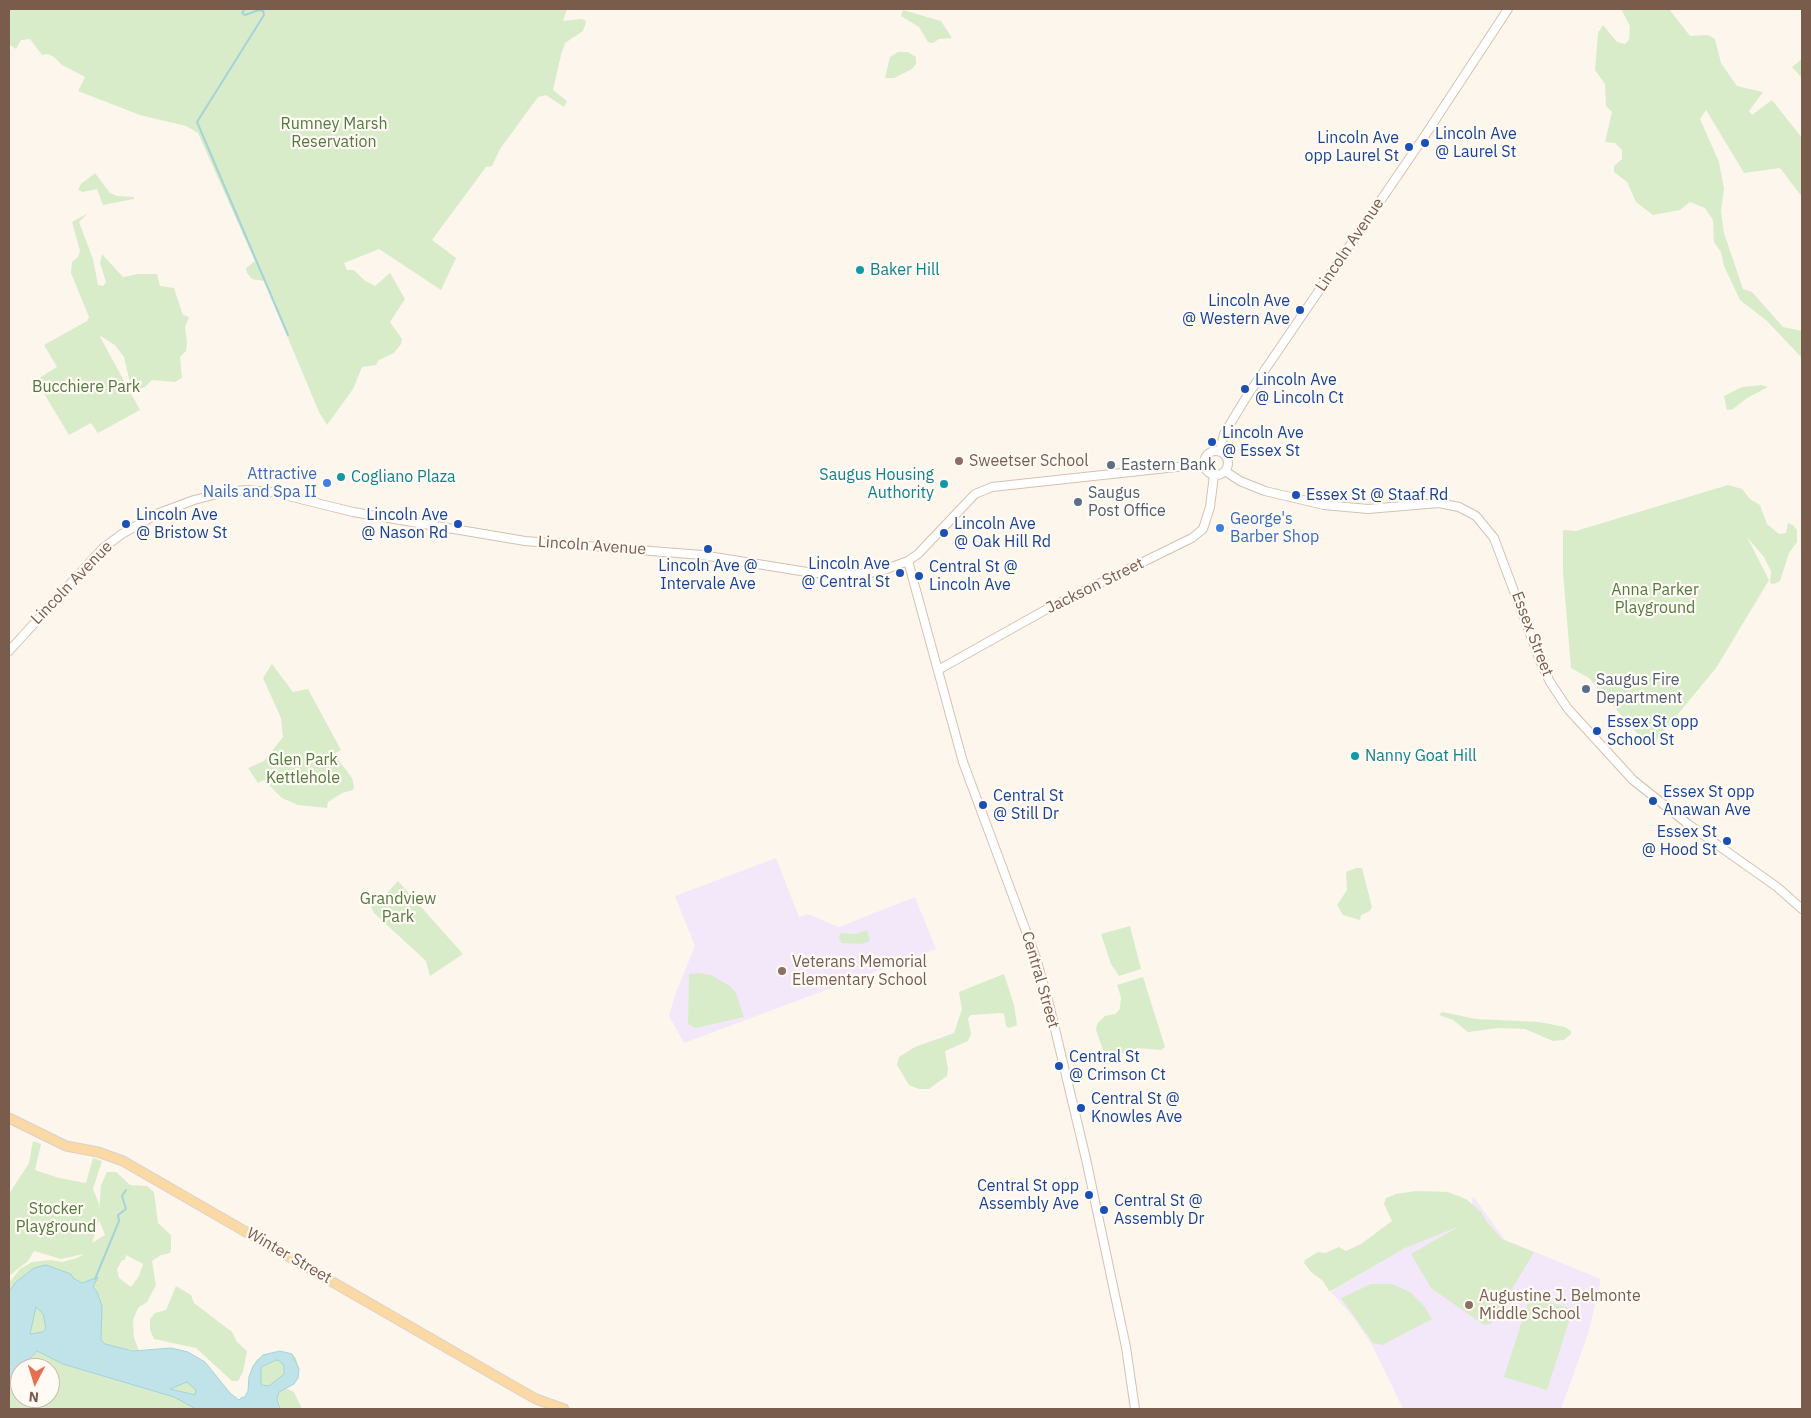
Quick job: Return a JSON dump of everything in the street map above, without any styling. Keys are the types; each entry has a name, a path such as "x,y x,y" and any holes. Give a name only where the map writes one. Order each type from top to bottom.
{"main road":[{"name":"Lincoln Avenue","path":"1220,451 1224,434 1247,396 1508,9"},
{"path":"1220,451 1226,455 1228,462 1225,471 1214,475 1206,470 1204,464 1210,452 1220,451"},
{"name":"Lincoln Avenue","path":"9,650 103,548 122,534 159,514 194,500 246,490 272,492 353,512 489,536 587,547 702,555 813,573 855,576 881,571 908,562 918,554 975,494 992,487 1204,464"},
{"name":"Essex Street","path":"1225,471 1240,481 1265,491 1324,505 1368,509 1439,503 1459,507 1476,516 1486,525 1494,538 1543,668 1556,693 1568,709 1617,765 1639,785 1777,887 1802,909"},
{"name":"Jackson Street","path":"938,670 1047,609 1192,538 1202,529 1210,507 1214,475"},
{"name":"Central Street","path":"908,562 974,798 1028,935 1049,1004 1086,1159 1126,1347 1134,1409"},
{"name":"Winter Street","path":"9,1118 66,1146 98,1152 123,1161 536,1399 564,1409"}],"shaded area":[{"name":"Veterans Memorial Elementary School","path":"776,858 799,917 808,914 839,927 915,897 936,949 684,1043 669,1016 676,992 695,946 675,896"},
{"name":"Augustine J. Belmonte Middle School","path":"1473,1196 1505,1240 1601,1279 1589,1331 1561,1409 1403,1409 1372,1345 1354,1318 1331,1292 1471,1208"}],"green space":[{"name":"Rumney Marsh Reservation","path":"9,9 567,9 563,21 580,19 585,20 586,23 583,31 565,43 561,55 553,90 567,101 564,107 546,95 538,97 500,149 492,166 486,167 432,240 456,258 441,290 379,249 344,263 347,270 354,270 364,280 375,286 390,273 405,299 390,322 402,339 401,344 394,353 379,360 376,365 362,367 353,389 327,425 319,412 264,281 252,279 247,273 246,268 255,261 198,133 186,126 140,115 78,91 85,77 62,65 54,57 48,54 42,55 30,39 21,40 16,49 10,45"},
{"path":"1621,9 1669,9 1690,36 1708,35 1715,39 1721,63 1737,86 1763,92 1749,111 1752,115 1772,100 1802,138 1802,197 1780,168 1744,173 1706,110 1700,119 1719,162 1724,189 1721,211 1724,233 1743,289 1752,292 1783,327 1802,331 1802,358 1767,321 1740,300 1724,266 1721,252 1714,242 1713,220 1705,208 1690,202 1680,210 1653,215 1636,202 1627,182 1614,172 1614,166 1622,159 1622,150 1615,143 1605,142 1612,112 1606,106 1605,84 1595,70 1598,33 1603,25 1617,42 1625,44 1629,40 1630,26"},
{"path":"903,10 941,21 952,38 939,39 933,43 928,42 919,27 901,16"},
{"path":"898,52 908,52 916,57 916,64 912,69 894,78 885,78 890,57"},
{"path":"1802,59 1802,76 1801,77 1792,67"},
{"path":"95,173 110,193 117,196 134,197 134,199 103,205 97,189 83,192 78,190 81,184"},
{"name":"Bucchiere Park","path":"88,213 79,222 93,259 98,285 103,286 106,282 100,263 102,254 123,277 138,274 157,274 160,286 174,288 183,315 189,317 185,327 187,341 186,351 180,357 182,378 175,382 152,380 145,387 132,391 124,357 115,345 99,335 140,410 98,433 91,423 69,435 36,380 57,367 44,345 87,321 89,317 71,273 72,262 78,257 80,251 72,222"},
{"path":"1761,385 1768,387 1747,398 1733,409 1727,410 1724,396 1742,387"},
{"name":"Anna Parker Playground","path":"1728,485 1742,489 1750,499 1760,505 1767,524 1779,534 1786,533 1788,523 1793,525 1797,530 1797,542 1789,553 1780,581 1774,584 1770,583 1771,571 1764,557 1747,537 1769,580 1716,668 1650,748 1589,678 1571,668 1563,573 1563,530 1576,531"},
{"name":"Glen Park Kettlehole","path":"272,664 293,692 308,689 341,750 334,754 352,778 353,790 342,793 328,802 327,808 298,805 282,798 264,780 258,783 248,768 264,761 283,737 281,718 263,678"},
{"path":"1362,868 1372,907 1370,911 1361,915 1360,920 1343,915 1337,905 1347,890 1346,872"},
{"name":"Grandview Park","path":"398,881 463,954 430,976 426,961 374,913 370,905 379,902"},
{"path":"1130,926 1141,969 1119,976 1111,964 1101,934"},
{"path":"867,930 870,941 861,944 842,943 839,938 841,933 856,934"},
{"path":"689,974 711,975 730,986 736,993 744,1017 696,1028 688,1024"},
{"path":"1004,974 1014,1005 1017,1025 1009,1028 1006,1026 1004,1014 1000,1013 971,1015 968,1018 971,1034 968,1041 945,1051 948,1069 947,1076 929,1089 919,1089 909,1085 897,1065 899,1057 915,1047 954,1033 962,1009 959,992"},
{"path":"1143,977 1165,1047 1161,1050 1137,1048 1125,1054 1120,1051 1108,1055 1103,1050 1096,1030 1097,1024 1105,1016 1115,1014 1120,1009 1121,997 1117,985"},
{"path":"1442,1012 1476,1019 1539,1022 1565,1027 1571,1031 1571,1034 1564,1040 1553,1041 1525,1029 1498,1028 1468,1032 1453,1020 1439,1015"},
{"name":"Stocker Playground","path":"33,1141 41,1144 35,1170 59,1178 86,1183 93,1158 102,1161 93,1189 99,1204 99,1211 101,1185 107,1172 116,1172 130,1185 147,1186 154,1192 158,1223 171,1235 171,1249 170,1253 161,1255 152,1261 156,1285 147,1302 138,1308 133,1320 134,1338 139,1351 9,1331 9,1283 20,1269 32,1262 50,1260 62,1262 84,1254 61,1259 34,1251 28,1261 9,1276 9,1194 29,1163","holes":["99,1220 105,1235 92,1243 96,1230","126,1255 143,1264 139,1276 131,1287 119,1278 117,1269 122,1260 125,1260"]},
{"path":"1416,1191 1448,1192 1466,1199 1481,1212 1486,1221 1502,1239 1534,1252 1491,1324 1484,1325 1431,1288 1411,1254 1460,1226 1405,1248 1329,1291 1323,1281 1311,1272 1304,1263 1305,1260 1318,1252 1325,1253 1339,1247 1346,1251 1361,1244 1392,1221 1384,1204 1386,1198 1396,1194"},
{"path":"1371,1284 1392,1284 1410,1292 1424,1306 1432,1319 1382,1345 1373,1343 1341,1298"},
{"path":"176,1286 191,1295 194,1303 232,1332 237,1342 247,1351 243,1372 238,1381 232,1381 196,1348 154,1339 150,1330 150,1319 155,1313 166,1310"},
{"path":"1530,1296 1573,1309 1547,1390 1504,1377"},
{"path":"37,1351 52,1358 30,1358"},
{"path":"280,1351 292,1354 296,1358 299,1369 298,1378 286,1388 294,1392 302,1409 280,1409 279,1402 271,1388 248,1383 256,1360 263,1355"},
{"path":"60,1362 91,1372 188,1380 197,1390 206,1409 9,1409 9,1381 10,1408 60,1408"}],"water":[{"path":"46,1265 71,1274 73,1278 82,1283 98,1277 93,1287 102,1306 101,1340 105,1344 133,1351 171,1348 188,1352 205,1362 230,1393 239,1400 242,1397 244,1398 248,1391 249,1377 253,1366 263,1355 280,1351 292,1354 299,1369 298,1378 294,1384 279,1392 277,1399 280,1409 196,1409 174,1397 63,1364 60,1362 60,1358 51,1358 37,1351 30,1358 10,1358 9,1381 9,1292 16,1282 34,1268","holes":["36,1307 43,1314 46,1328 43,1332 30,1334","276,1360 280,1361 284,1366 284,1374 269,1386 261,1385 261,1367","187,1382 196,1390 195,1395 170,1389"]}],"waterway":[{"path":"245,9 242,13 245,15 259,10 263,11 264,15 197,122 288,335"},
{"path":"95,1279 119,1221 118,1215 126,1209 122,1196 126,1190"}],"place":[{"name":"Lincoln Ave @ Laurel St","path":"1425,143"},
{"name":"Lincoln Ave opp Laurel St","path":"1409,147"},
{"name":"Baker Hill","path":"860,270"},
{"name":"Lincoln Ave @ Western Ave","path":"1300,310"},
{"name":"Lincoln Ave @ Lincoln Ct","path":"1245,389"},
{"name":"Lincoln Ave @ Essex St","path":"1212,442"},
{"name":"Sweetser School","path":"959,461"},
{"name":"Eastern Bank","path":"1111,465"},
{"name":"Cogliano Plaza","path":"341,477"},
{"name":"Attractive Nails and Spa II","path":"327,483"},
{"name":"Saugus Housing Authority","path":"944,484"},
{"name":"Essex St @ Staaf Rd","path":"1296,495"},
{"name":"Saugus Post Office","path":"1078,502"},
{"name":"Lincoln Ave @ Bristow St","path":"126,524"},
{"name":"Lincoln Ave @ Nason Rd","path":"458,524"},
{"name":"George's Barber Shop","path":"1220,528"},
{"name":"Lincoln Ave @ Oak Hill Rd","path":"944,533"},
{"name":"Lincoln Ave @ Intervale Ave","path":"708,549"},
{"name":"Lincoln Ave @ Central St","path":"900,573"},
{"name":"Central St @ Lincoln Ave","path":"919,576"},
{"name":"Saugus Fire Department","path":"1586,689"},
{"name":"Essex St opp School St","path":"1597,731"},
{"name":"Nanny Goat Hill","path":"1355,756"},
{"name":"Essex St opp Anawan Ave","path":"1653,801"},
{"name":"Central St @ Still Dr","path":"983,805"},
{"name":"Essex St @ Hood St","path":"1727,841"},
{"name":"Veterans Memorial Elementary School","path":"782,971"},
{"name":"Central St @ Crimson Ct","path":"1059,1066"},
{"name":"Central St @ Knowles Ave","path":"1081,1108"},
{"name":"Central St opp Assembly Ave","path":"1089,1195"},
{"name":"Central St @ Assembly Dr","path":"1104,1210"},
{"name":"Augustine J. Belmonte Middle School","path":"1469,1305"}]}
